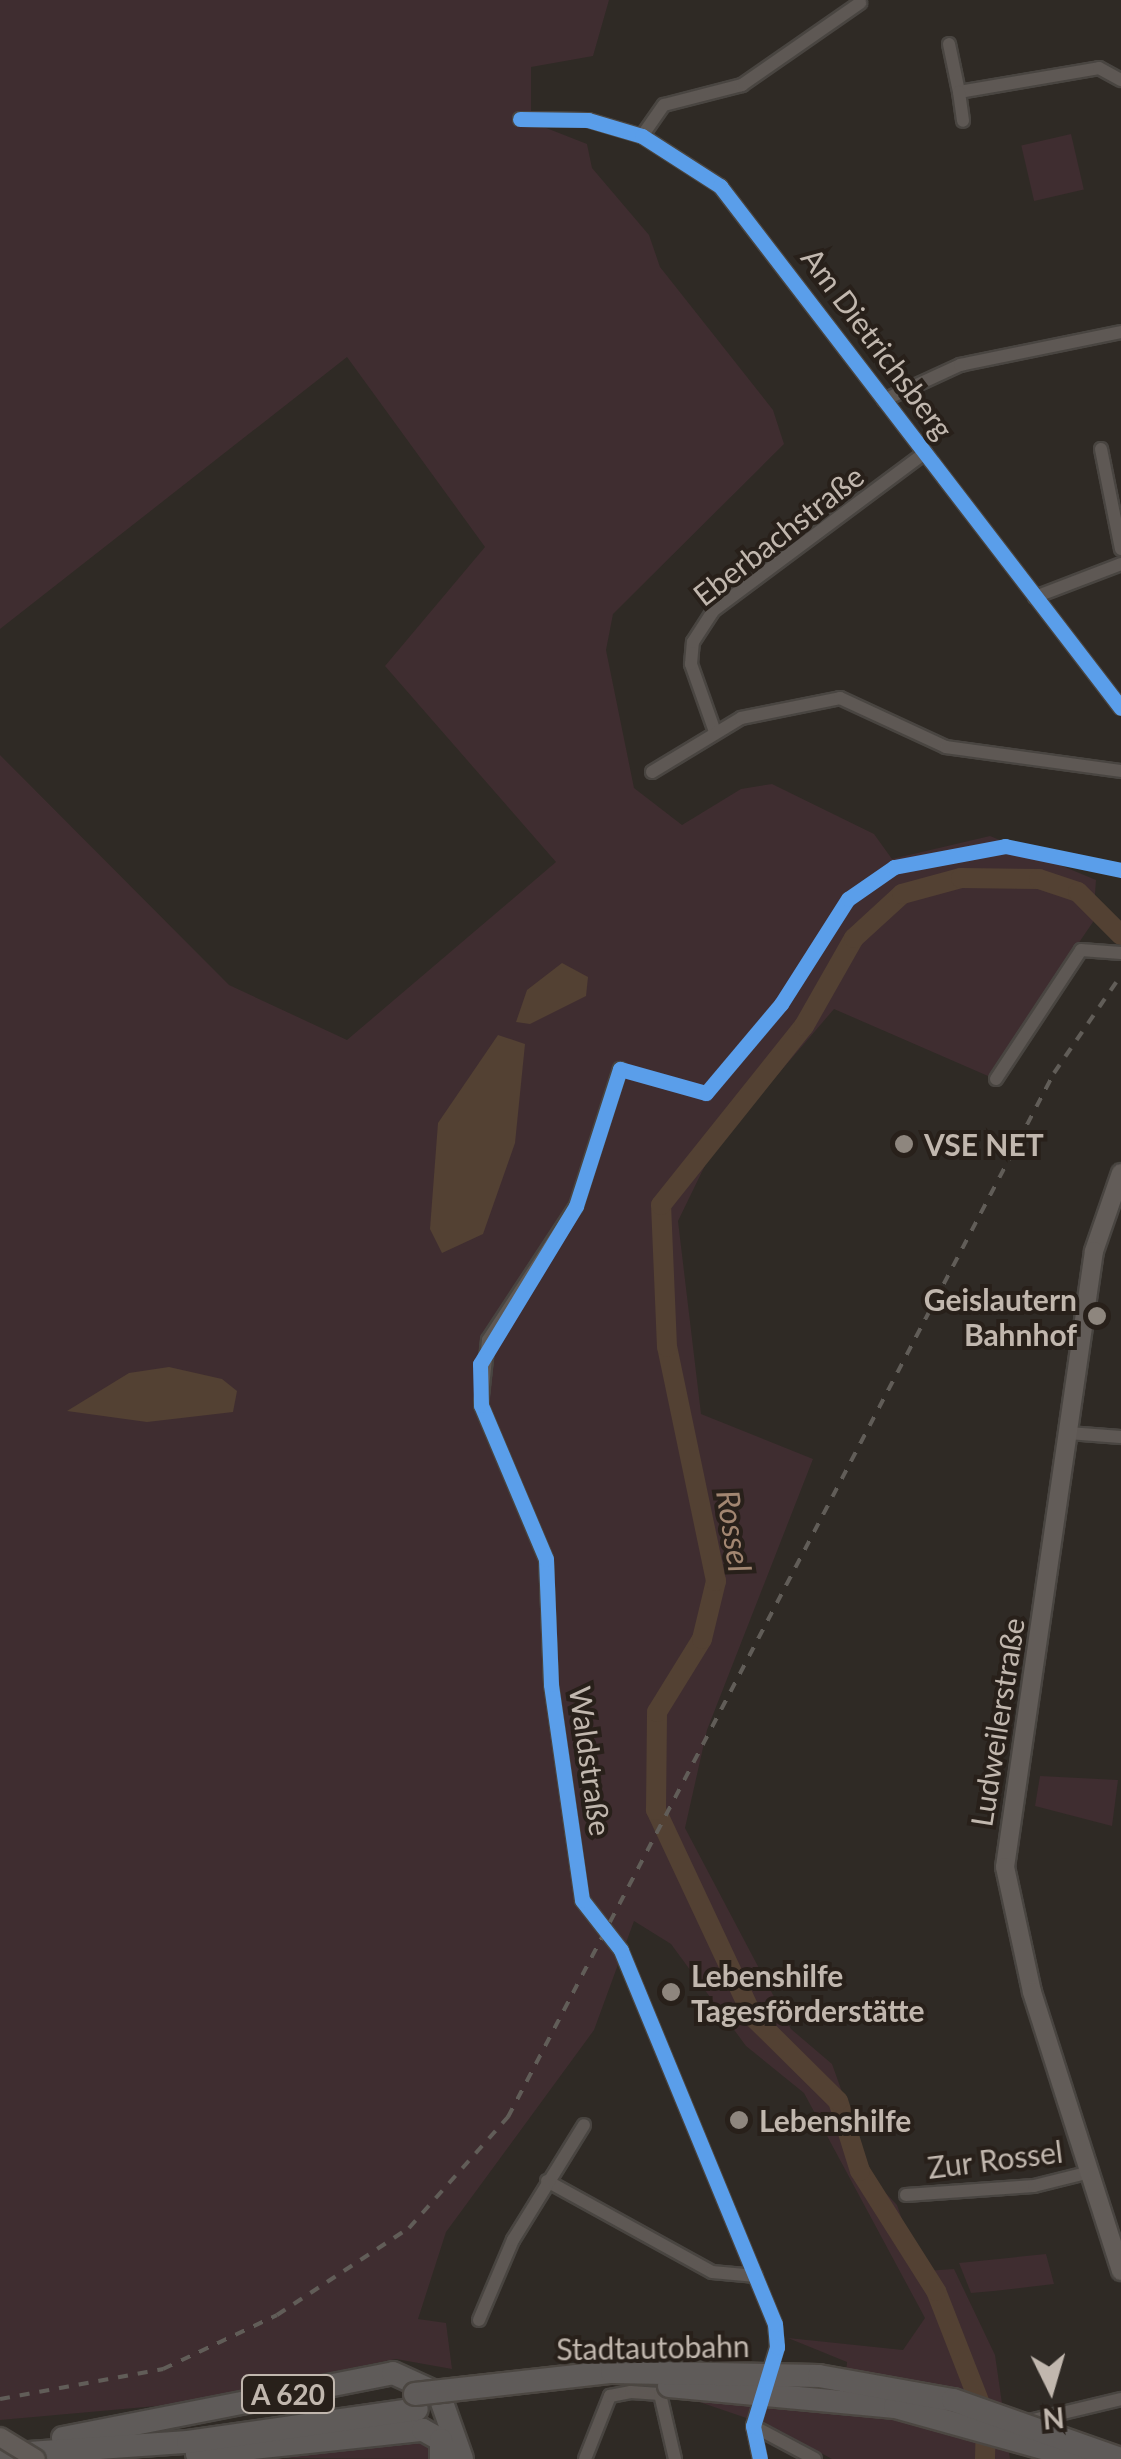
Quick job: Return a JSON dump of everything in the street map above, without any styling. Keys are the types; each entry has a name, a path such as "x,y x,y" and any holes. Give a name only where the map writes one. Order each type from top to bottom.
{"highway":[{"name":"Stadtautobahn","path":"45,2448 416,2402 612,2372 802,2375 953,2400 1121,2459"},
{"name":"A 620","path":"0,2456 393,2373 439,2394 462,2459"},
{"name":"A 620","path":"416,2402 611,2387 750,2388 895,2407 1082,2459"},
{"path":"45,2448 232,2453 424,2430 441,2440 441,2459"},
{"name":"A 620","path":"0,2439 45,2448"}],"main road":[{"name":"Ludweilerstraße","path":"1121,1173 1068,1433 1006,1868 1028,1976 1121,2271"}],"street":[{"path":"642,136 664,105 742,85 860,3"},
{"path":"950,44 963,121"},
{"path":"958,92 1099,68 1121,80"},
{"name":"Am Dietrichsberg","path":"520,119 588,120 642,136 720,186 1121,708"},
{"path":"884,400 960,366 1121,332"},
{"path":"1101,449 1121,549"},
{"name":"Eberbachstraße","path":"714,729 692,664 693,642 714,610 925,453"},
{"path":"1035,597 1121,564"},
{"path":"652,772 714,729 797,700 840,698 946,746 1121,771"},
{"path":"996,1079 1081,950 1121,954"},
{"name":"Waldstraße","path":"620,1069 576,1206 488,1340 481,1404 546,1559 551,1684 582,1900 621,1950 756,2276 778,2347 753,2426 760,2459"},
{"path":"1068,1433 1121,1437"},
{"path":"478,2320 547,2181 584,2125"},
{"name":"Zur Rossel","path":"906,2195 1034,2186 1090,2172"},
{"path":"547,2181 712,2272 756,2276"},
{"path":"586,2459 610,2396 660,2394 675,2459"},
{"path":"1010,2426 1121,2399"},
{"path":"753,2426 815,2459"}],"shaded area":[{"path":"0,0 609,0 593,56 531,67 531,122 587,144 592,168 649,235 660,267 773,410 784,444 613,614 606,650 634,788 682,825 741,789 772,784 874,834 892,859 990,836 1096,880 1093,922 988,1076 834,1009 712,1151 678,1221 701,1414 813,1459 707,1730 685,1828 791,2029 832,2064 874,2181 897,2205 916,2260 925,2271 954,2269 995,2355 1010,2459 832,2459 773,2427 679,2395 843,2407 847,2362 788,2338 903,2350 925,2318 804,2093 746,2046 671,1944 634,1921 594,2030 446,2232 418,2319 446,2323 452,2369 396,2359 168,2405 0,2420 0,755 229,985 347,1040 556,862 385,666 485,547 347,357 0,629"},
{"path":"1071,134 1084,190 1034,201 1021,145"},
{"path":"562,963 588,977 586,996 530,1024 516,1022 527,990"},
{"path":"498,1035 525,1044 515,1143 483,1234 442,1253 430,1229 438,1123"},
{"path":"169,1367 222,1379 237,1391 233,1412 147,1422 67,1411 129,1373"},
{"path":"1040,1776 1118,1780 1112,1826 1035,1806"},
{"path":"1046,2254 1054,2284 994,2291 971,2293 959,2263"},
{"path":"415,2439 431,2443 432,2459 281,2458"}],"waterway":[{"name":"Rossel","path":"985,2459 986,2419 936,2291 860,2171 838,2101 753,2017 656,1810 657,1712 702,1639 716,1581 667,1347 661,1205 804,1026 854,938 902,894 961,878 1039,879 1078,892 1121,935"}],"railway":[{"path":"0,2399 163,2369 277,2315 409,2228 508,2117 1054,1073 1121,975"}],"cycle path":[{"path":"520,119 588,120 642,136 720,186 1121,708"},
{"path":"760,2459 753,2426 777,2347 775,2324 621,1950 582,1900 551,1684 546,1559 481,1405 480,1364 576,1206 620,1069 706,1093 781,1004 848,899 894,867 1005,846 1121,870"}],"place":[{"name":"VSE NET","path":"904,1144"},
{"name":"Geislautern Bahnhof","path":"1097,1316"},
{"name":"Lebenshilfe Tagesförderstätte","path":"671,1992"},
{"name":"Lebenshilfe","path":"739,2120"}]}
